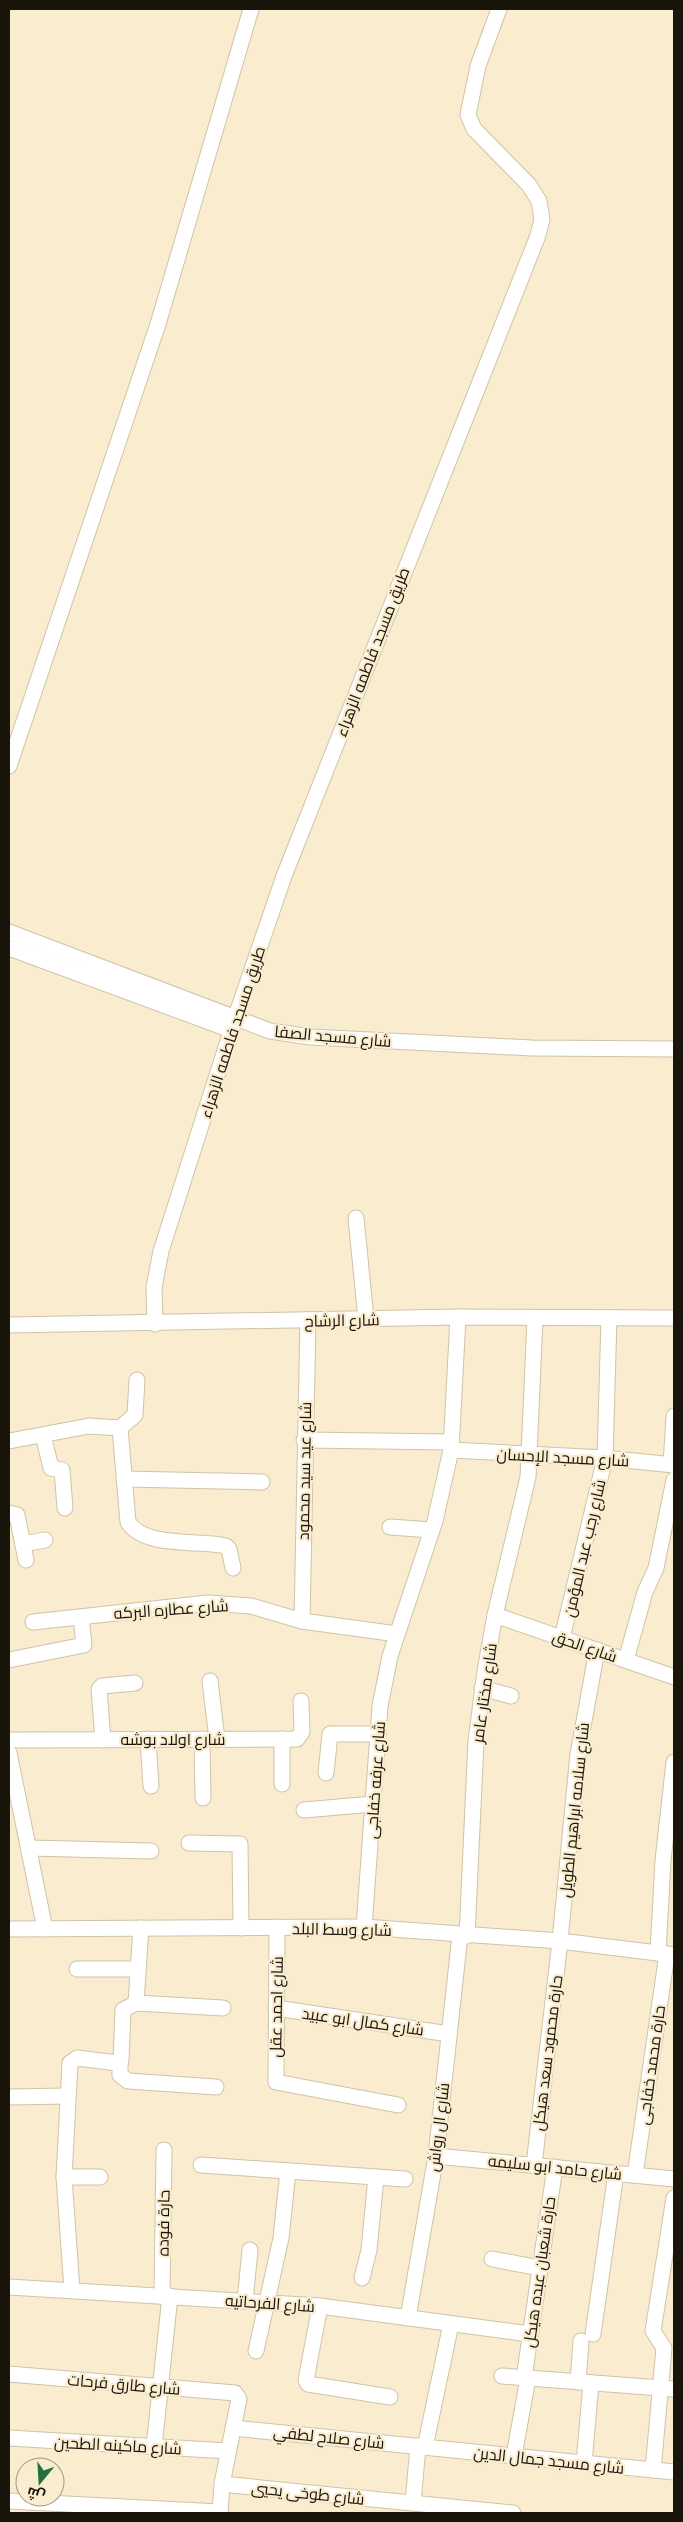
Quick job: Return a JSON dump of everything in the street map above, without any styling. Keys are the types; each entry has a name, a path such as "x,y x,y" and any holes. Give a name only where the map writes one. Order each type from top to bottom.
{"street":[{"path":"9,766 158,324 251,9"},
{"name":"طريق مسجد فاطمه الزهراء","path":"155,1324 154,1287 161,1251 233,1024 284,876 538,238 542,220 539,201 528,185 474,129 468,116 467,109 478,66 499,9"},
{"name":"شارع مسجد الصفا","path":"9,932 233,1024"},
{"name":"شارع مسجد الصفا","path":"9,948 233,1024 270,1031 310,1037 532,1048 674,1049"},
{"path":"356,1218 366,1319"},
{"name":"شارع الرشاح","path":"9,1325 155,1324 458,1317 535,1319 674,1318"},
{"name":"شارع عرفه خفاجى","path":"364,1927 380,1706 397,1634 432,1530 451,1446 458,1317"},
{"name":"شارع رجب عبد المؤمن","path":"562,1638 605,1458 609,1318"},
{"name":"شارع مختار عامر","path":"463,1935 476,1741 482,1688 495,1615 528,1483 531,1455 535,1319"},
{"name":"شارع عيد سيد محمود","path":"302,1621 304,1440 308,1320"},
{"path":"9,1441 89,1426 120,1428 135,1415 137,1380"},
{"path":"673,1465 674,1416"},
{"path":"120,1428 128,1522 138,1532 155,1538 226,1546 229,1548 233,1568"},
{"path":"43,1435 51,1468 62,1470 65,1508"},
{"name":"شارع مسجد الإحسان","path":"304,1440 451,1446 531,1455 605,1458 673,1465"},
{"path":"124,1479 262,1482"},
{"path":"626,1660 645,1592 656,1568 674,1480"},
{"path":"9,1513 17,1515 26,1560"},
{"path":"390,1527 432,1530"},
{"path":"22,1544 45,1540"},
{"name":"شارع عطاره البركه","path":"33,1622 208,1603 251,1606 302,1621 397,1634"},
{"name":"شارع الحق","path":"495,1615 674,1677"},
{"path":"9,1660 84,1645 81,1617"},
{"name":"شارع سلامه ابراهيم الطويل","path":"560,1941 578,1754 597,1650"},
{"path":"210,1681 217,1739"},
{"path":"103,1740 99,1689 102,1686 135,1684"},
{"path":"482,1688 511,1696"},
{"name":"شارع اولاد بوشه","path":"9,1740 297,1739 301,1735 301,1701"},
{"path":"326,1773 330,1734 378,1734"},
{"path":"202,1739 203,1798"},
{"path":"282,1739 282,1784"},
{"path":"148,1740 152,1786"},
{"path":"9,1753 45,1929"},
{"name":"حارة محمد خفاجى","path":"635,2175 666,1954 674,1762"},
{"path":"304,1810 373,1804"},
{"path":"188,1843 240,1844 241,1928"},
{"path":"28,1848 151,1851"},
{"name":"شارع احمد عقل","path":"277,1927 275,2079 279,2084 398,2105"},
{"name":"شارع وسط البلد","path":"9,1929 364,1927 560,1941 666,1954"},
{"path":"136,2003 141,1928"},
{"name":"شارع ال رواش","path":"408,2318 436,2156 449,2034 463,1935"},
{"name":"حارة محمود سعد هيكل","path":"534,2165 560,1941"},
{"path":"77,1969 138,1969"},
{"path":"216,2087 128,2081 120,2075 123,2010 136,2003 223,2008"},
{"name":"شارع كمال ابو عبيد","path":"276,2008 449,2034"},
{"path":"72,2290 64,2177 70,2066 72,2060 77,2058 120,2063"},
{"path":"9,2097 68,2096"},
{"name":"حارة فوده","path":"154,2447 166,2296 164,2150"},
{"name":"شارع حامد ابو سليمه","path":"436,2156 674,2179"},
{"path":"201,2165 405,2179"},
{"name":"حارة شعبان عبده هيكل","path":"514,2456 555,2167"},
{"path":"256,2351 282,2238 288,2171"},
{"path":"584,2463 587,2337 616,2173"},
{"path":"362,2278 369,2250 376,2176"},
{"path":"64,2177 100,2177"},
{"path":"653,2470 668,2389 664,2346 653,2331 674,2198"},
{"path":"245,2301 250,2250"},
{"path":"492,2260 540,2268"},
{"name":"شارع الفرحاتيه","path":"9,2287 320,2306 530,2334"},
{"path":"320,2306 306,2380 308,2384 390,2397"},
{"path":"413,2503 421,2447 451,2324"},
{"name":"شارع طارق فرحات","path":"9,2374 235,2393 238,2396 233,2428"},
{"path":"502,2376 668,2389"},
{"path":"9,2501 220,2513 222,2484 233,2428"},
{"name":"شارع صلاح لطفي","path":"233,2428 421,2447"},
{"name":"شارع ماكينه الطحين","path":"9,2438 228,2452"},
{"name":"شارع مسجد جمال الدين","path":"421,2447 674,2472"},
{"name":"شارع طوخى يحيي","path":"222,2484 413,2503 438,2510 513,2513"}]}
